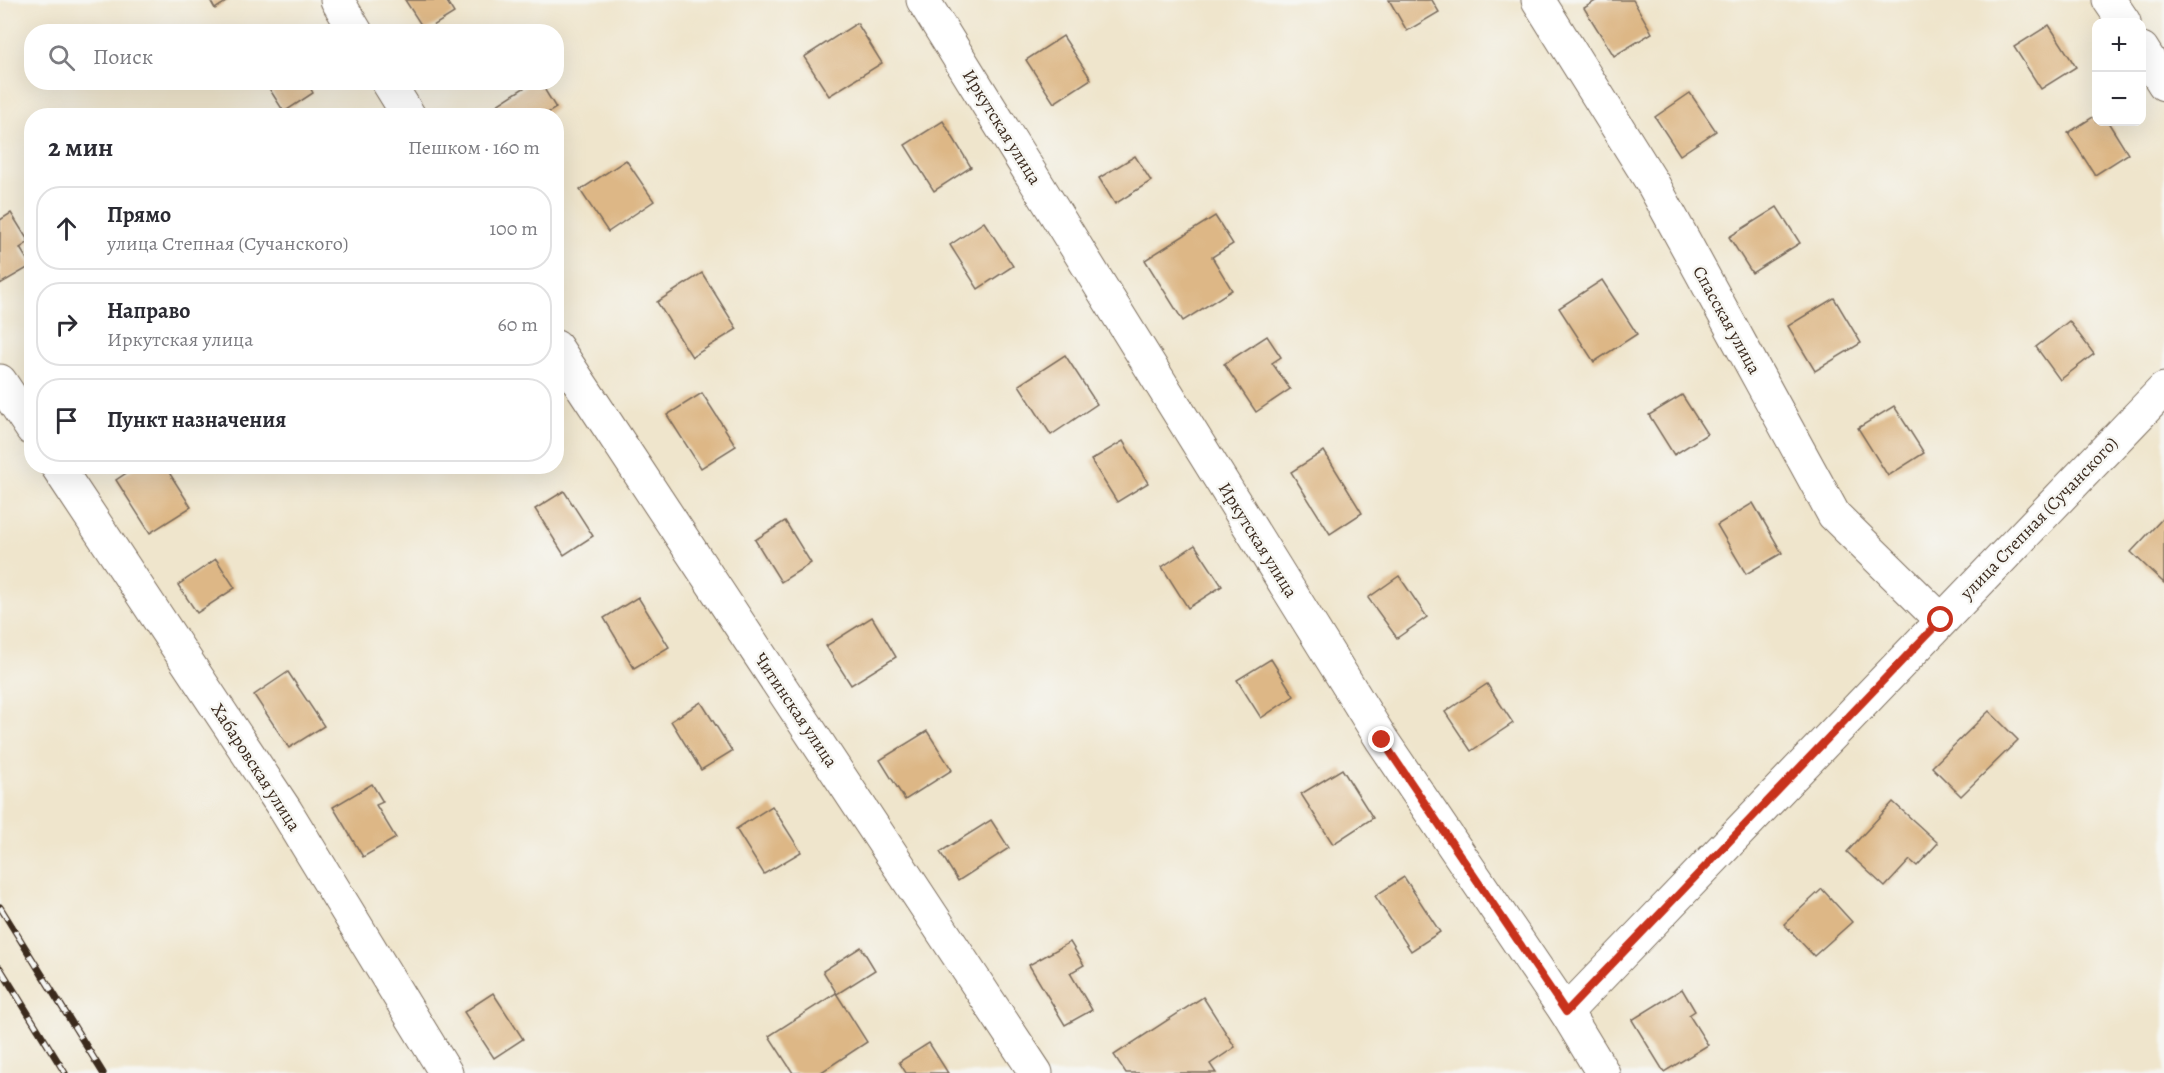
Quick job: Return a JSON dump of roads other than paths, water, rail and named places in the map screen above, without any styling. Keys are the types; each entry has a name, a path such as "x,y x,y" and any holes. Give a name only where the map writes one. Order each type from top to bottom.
{"street":[{"path":"337,0 351,24"},
{"name":"Иркутская улица","path":"923,0 1382,740 1566,1012 1603,1073"},
{"name":"Спасская улица","path":"1538,0 1653,184 1833,515 1941,620"},
{"path":"2109,0 2121,18"},
{"path":"2146,55 2164,84"},
{"path":"393,90 404,108"},
{"name":"Читинская улица","path":"564,359 1036,1073"},
{"path":"0,381 24,417"},
{"name":"улица Степная (Сучанского)","path":"1566,1012 2164,389"},
{"name":"Хабаровская улица","path":"62,474 286,811 446,1073"}],"railway":[{"path":"0,907 103,1073"},
{"path":"0,968 65,1073"}]}
